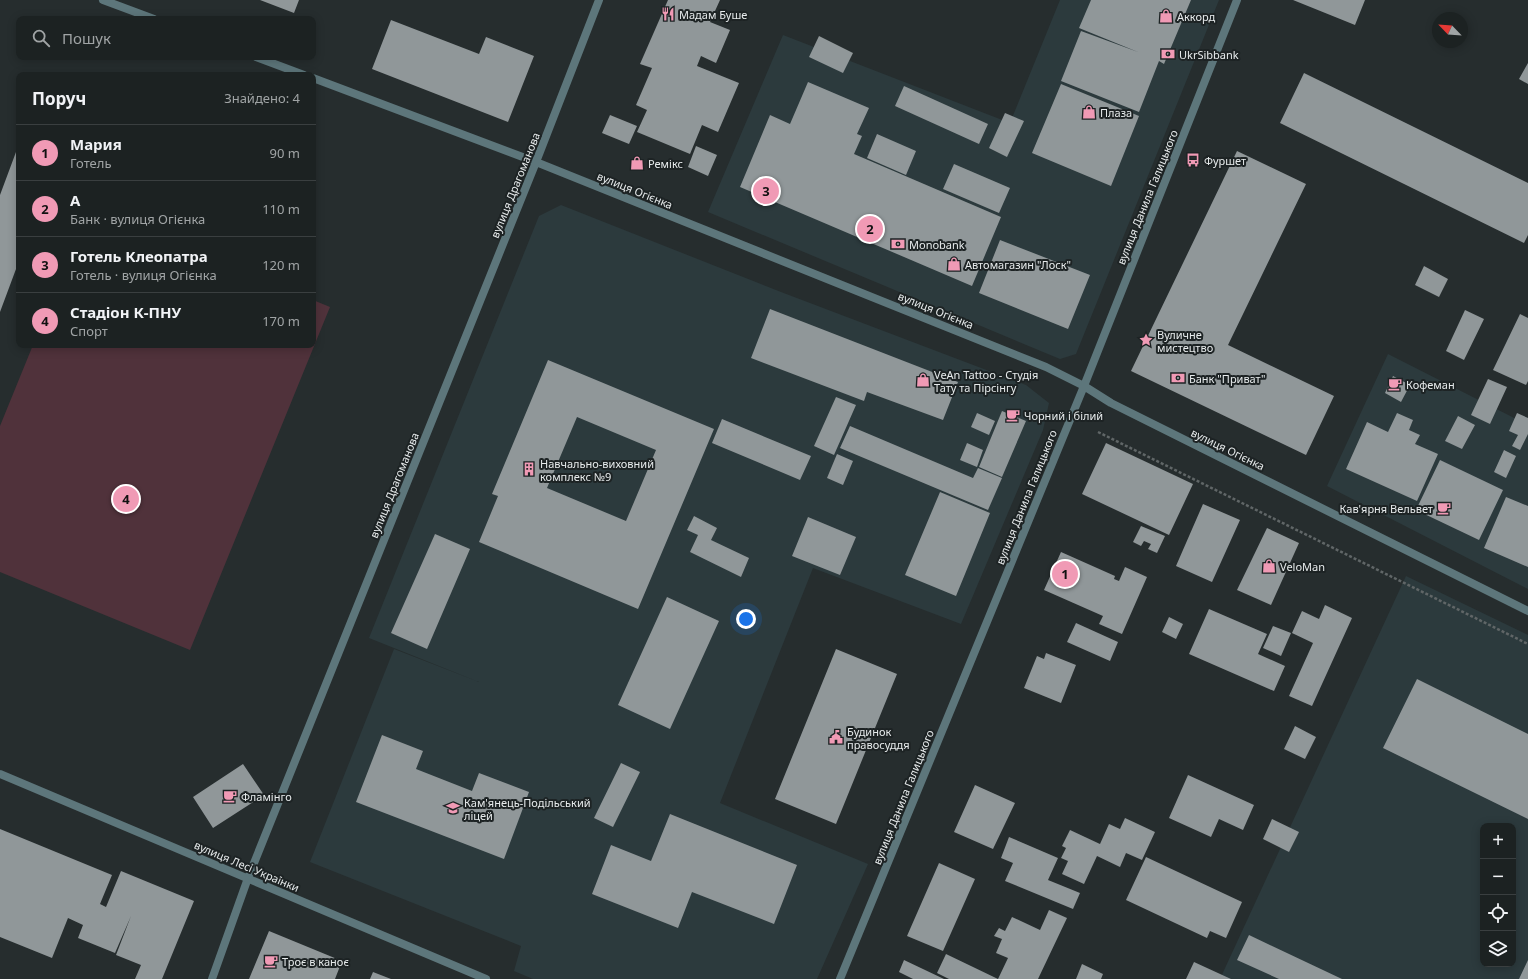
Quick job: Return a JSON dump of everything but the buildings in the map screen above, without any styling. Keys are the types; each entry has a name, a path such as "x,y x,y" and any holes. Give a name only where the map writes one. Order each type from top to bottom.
{"street":[{"path":"103,0 146,16"},
{"name":"вулиця Драгоманова","path":"212,979 248,878 536,162 599,0"},
{"name":"вулиця Данила Галицького","path":"840,979 1084,386 1237,0"},
{"path":"264,60 296,72"},
{"name":"вулиця Огієнка","path":"316,79 536,162 1046,367 1084,386 1111,403 1528,611"},
{"name":"вулиця Лесі Українки","path":"0,774 486,979"}],"path":[{"path":"1098,432 1528,644"}],"shaded area":[{"path":"1060,0 1219,0 1076,354 1060,359 708,212 783,35 1010,123"},
{"path":"561,205 781,292 1026,385 1049,403 1043,430 961,624 813,568 720,803 868,864 817,979 533,979 514,971 521,946 310,862 394,649 479,682 369,638 539,216"},
{"path":"316,301 330,307 316,341"},
{"path":"32,348 313,348 190,650 0,572 0,426"},
{"path":"1388,354 1528,425 1528,589 1327,486"},
{"path":"1406,576 1528,635 1528,979 1220,979"}],"place":[{"name":"Мадам Буше","path":"668,14"},
{"name":"Аккорд","path":"1166,16"},
{"name":"UkrSibbank","path":"1168,54"},
{"name":"Плаза","path":"1089,112"},
{"name":"Фуршет","path":"1193,160"},
{"name":"Ремікс","path":"637,163"},
{"name":"Готель Клеопатра","path":"766,191"},
{"name":"А","path":"870,229"},
{"name":"Monobank","path":"898,244"},
{"name":"Автомагазин \"Лоск\"","path":"954,264"},
{"name":"Вуличне мистецтво","path":"1146,340"},
{"name":"Банк \"Приват\"","path":"1178,378"},
{"name":"VeAn Tattoo - Студія Тату та Пірсінгу","path":"923,380"},
{"name":"Кофеман","path":"1395,384"},
{"name":"Чорний і білий","path":"1013,415"},
{"name":"Навчально-виховний комплекс №9","path":"529,469"},
{"name":"Стадіон К-ПНУ","path":"126,499"},
{"name":"Кав'ярня Вельвет","path":"1444,508"},
{"name":"VeloMan","path":"1269,566"},
{"name":"Мария","path":"1065,574"},
{"name":"Будинок правосуддя","path":"836,737"},
{"name":"Фламінго","path":"230,796"},
{"name":"Кам'янець-Подільський ліцей","path":"453,808"},
{"name":"Троє в каноє","path":"271,961"}]}
